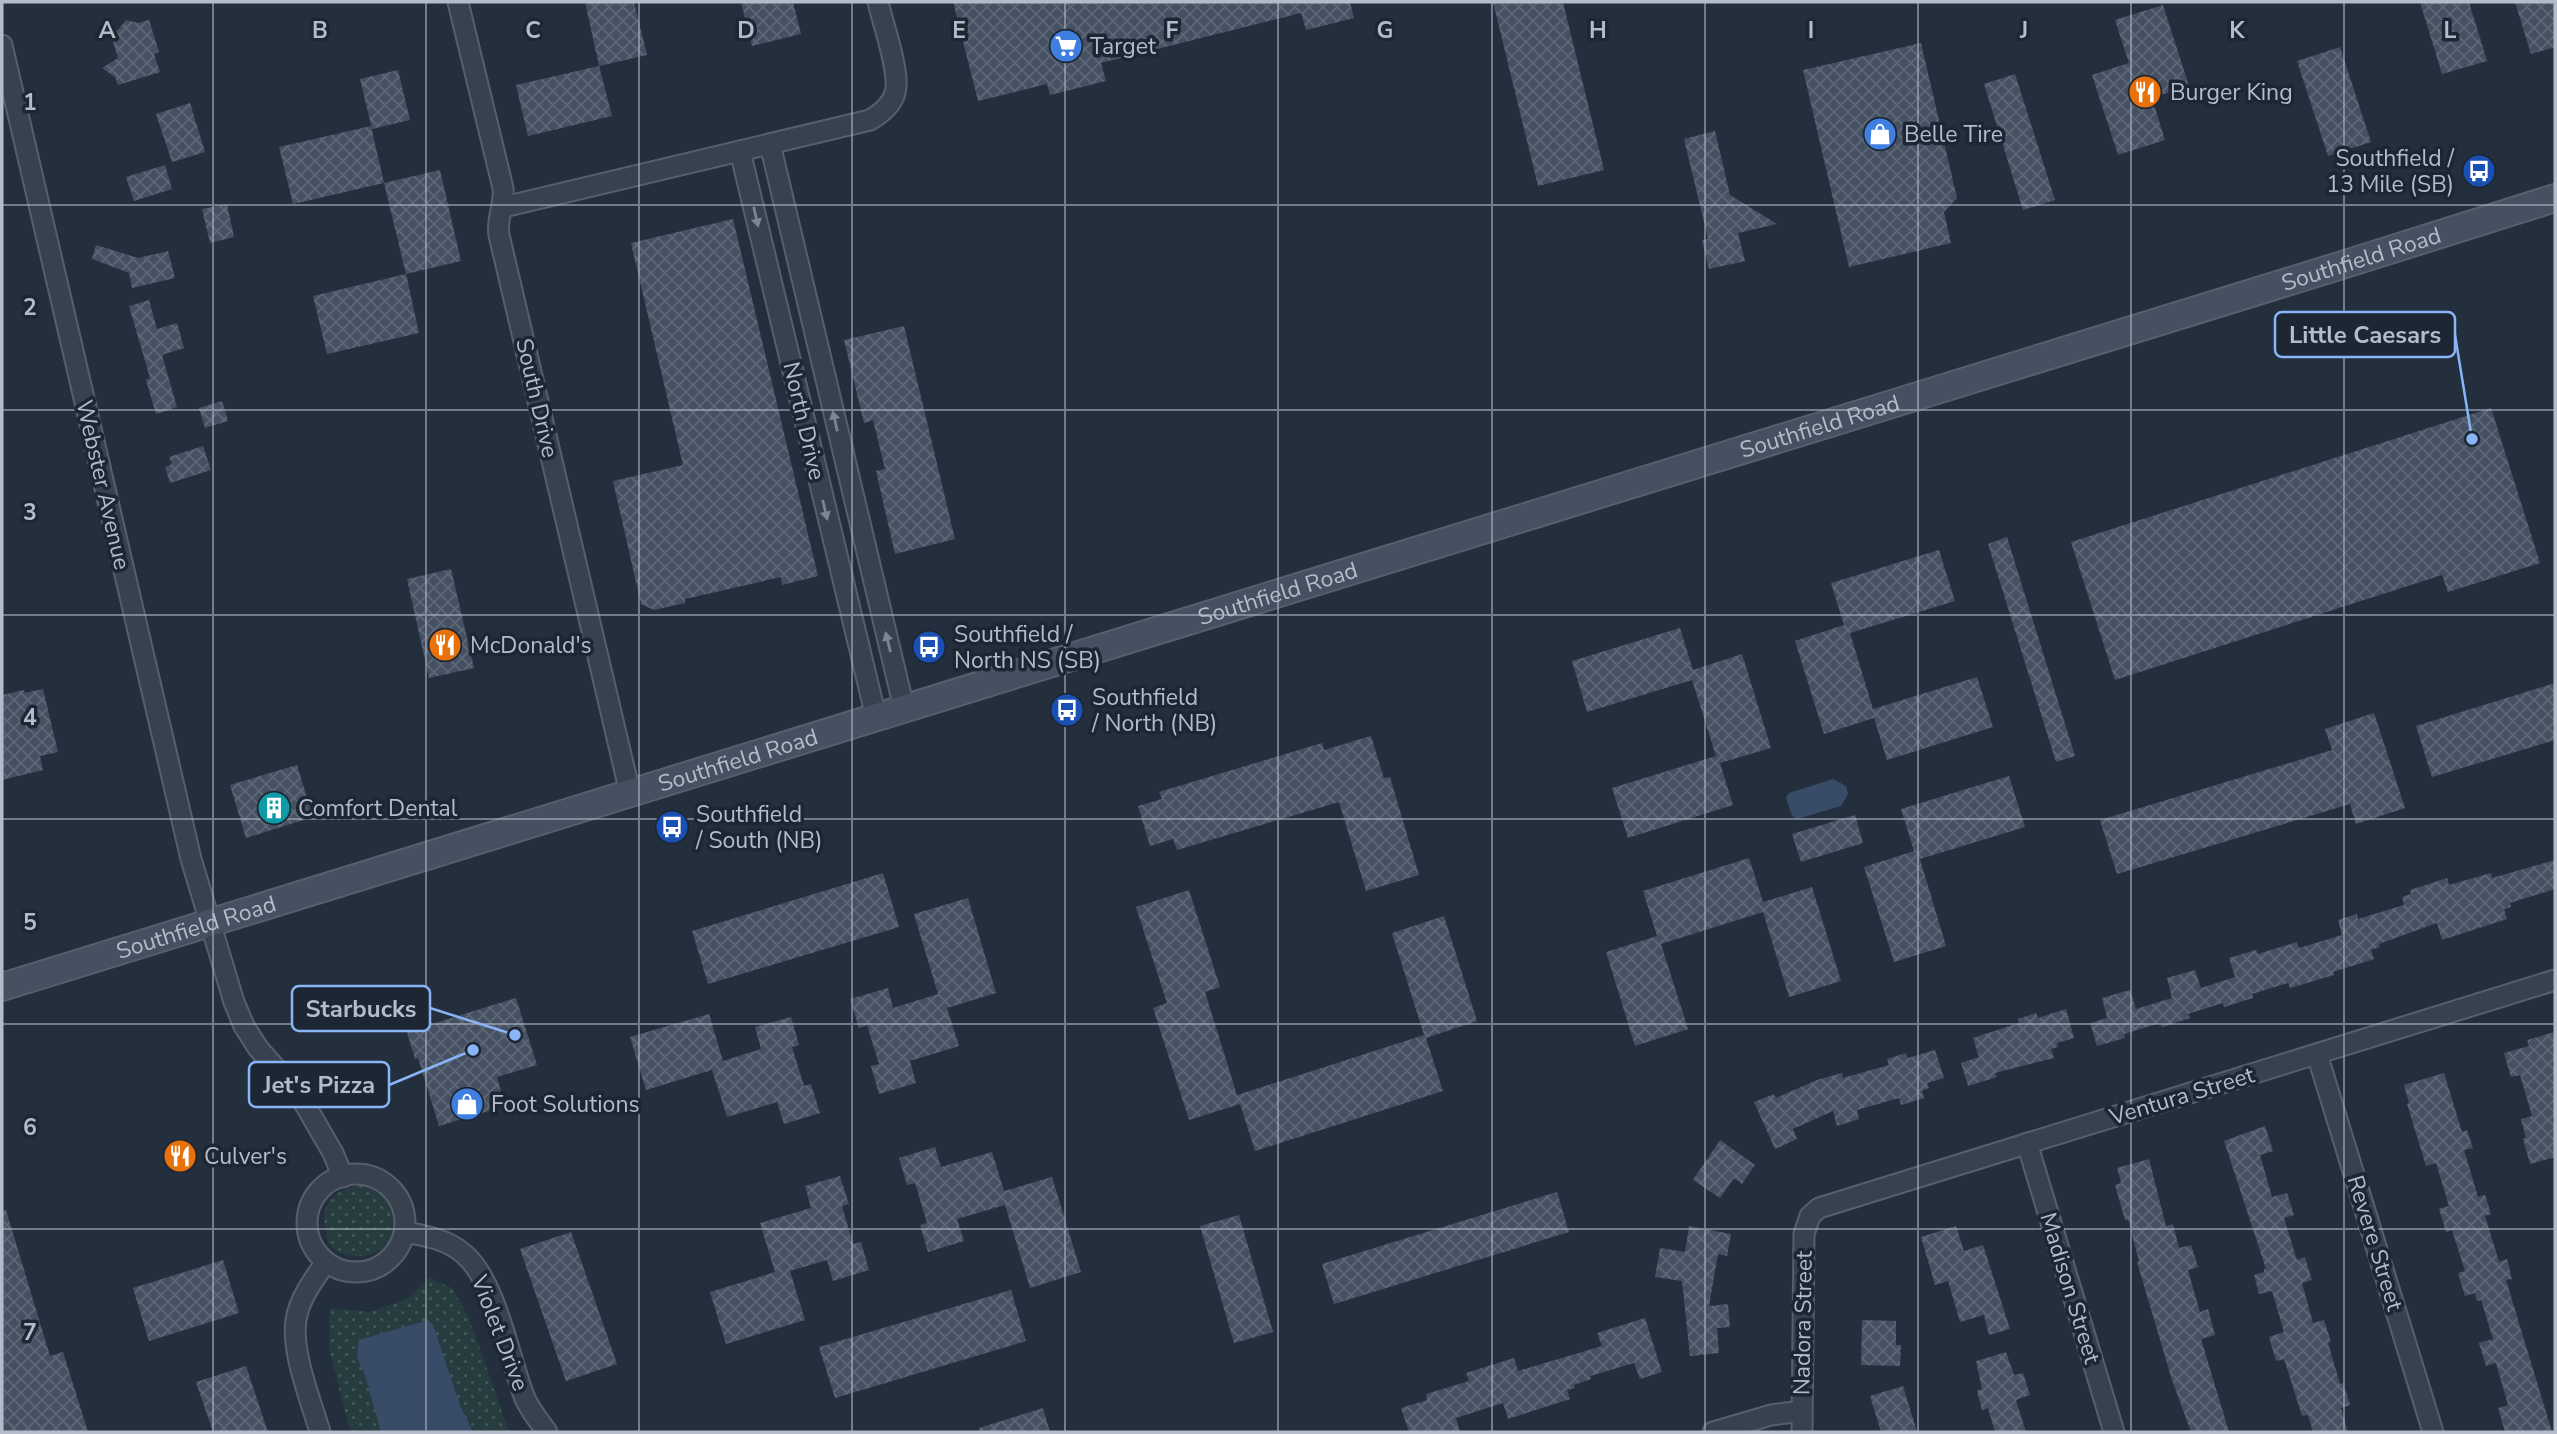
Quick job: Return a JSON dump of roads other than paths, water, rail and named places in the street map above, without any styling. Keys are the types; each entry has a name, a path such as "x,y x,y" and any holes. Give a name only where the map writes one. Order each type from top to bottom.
{"main road":[{"name":"Southfield Road","path":"2,987 2555,198"}],"street":[{"name":"South Drive","path":"458,2 503,188 504,207 500,217 499,235 630,793"},
{"path":"504,207 870,120 888,107 897,88 878,2"},
{"name":"Webster Avenue","path":"2,46 191,859 244,1026 258,1048 300,1096 343,1177"},
{"name":"North Drive","path":"770,144 904,708"},
{"name":"North Drive","path":"740,151 876,717"},
{"path":"766,260 796,253"},
{"path":"842,582 872,575"},
{"name":"Ventura Street","path":"1810,1216 1828,1204 2555,980"},
{"name":"Revere Street","path":"2317,1054 2433,1432"},
{"name":"Madison Street","path":"2027,1143 2114,1432"},
{"path":"367,1175 388,1186 402,1206 405,1232 397,1251 386,1263 372,1270 341,1270 326,1262 312,1242 308,1218 312,1202 322,1188 343,1177 367,1175"},
{"name":"Nadora Street","path":"1802,1432 1804,1234 1810,1216"},
{"name":"Violet Drive","path":"405,1232 445,1242 464,1254 475,1267 498,1316 525,1398 547,1432"},
{"path":"320,1432 296,1340 296,1320 303,1298 326,1262"},
{"path":"1713,1432 1771,1415 1801,1411"}],"water":[{"path":"1833,779 1846,786 1848,794 1841,806 1797,819 1792,816 1786,798 1789,793"},
{"path":"428,1320 433,1325 460,1405 473,1432 381,1432 365,1375 357,1358 359,1340"}],"place":[{"name":"Target","path":"1066,46"},
{"name":"Burger King","path":"2145,92"},
{"name":"Belle Tire","path":"1880,134"},
{"name":"Southfield / 13 Mile (SB)","path":"2479,171"},
{"name":"Little Caesars","path":"2472,439"},
{"name":"McDonald's","path":"445,645"},
{"name":"Southfield / North NS (SB)","path":"929,647"},
{"name":"Southfield / North (NB)","path":"1067,710"},
{"name":"Comfort Dental","path":"274,808"},
{"name":"Southfield / South (NB)","path":"672,827"},
{"name":"Starbucks","path":"515,1035"},
{"name":"Jet's Pizza","path":"473,1050"},
{"name":"Foot Solutions","path":"467,1104"},
{"name":"Culver's","path":"180,1156"}]}
